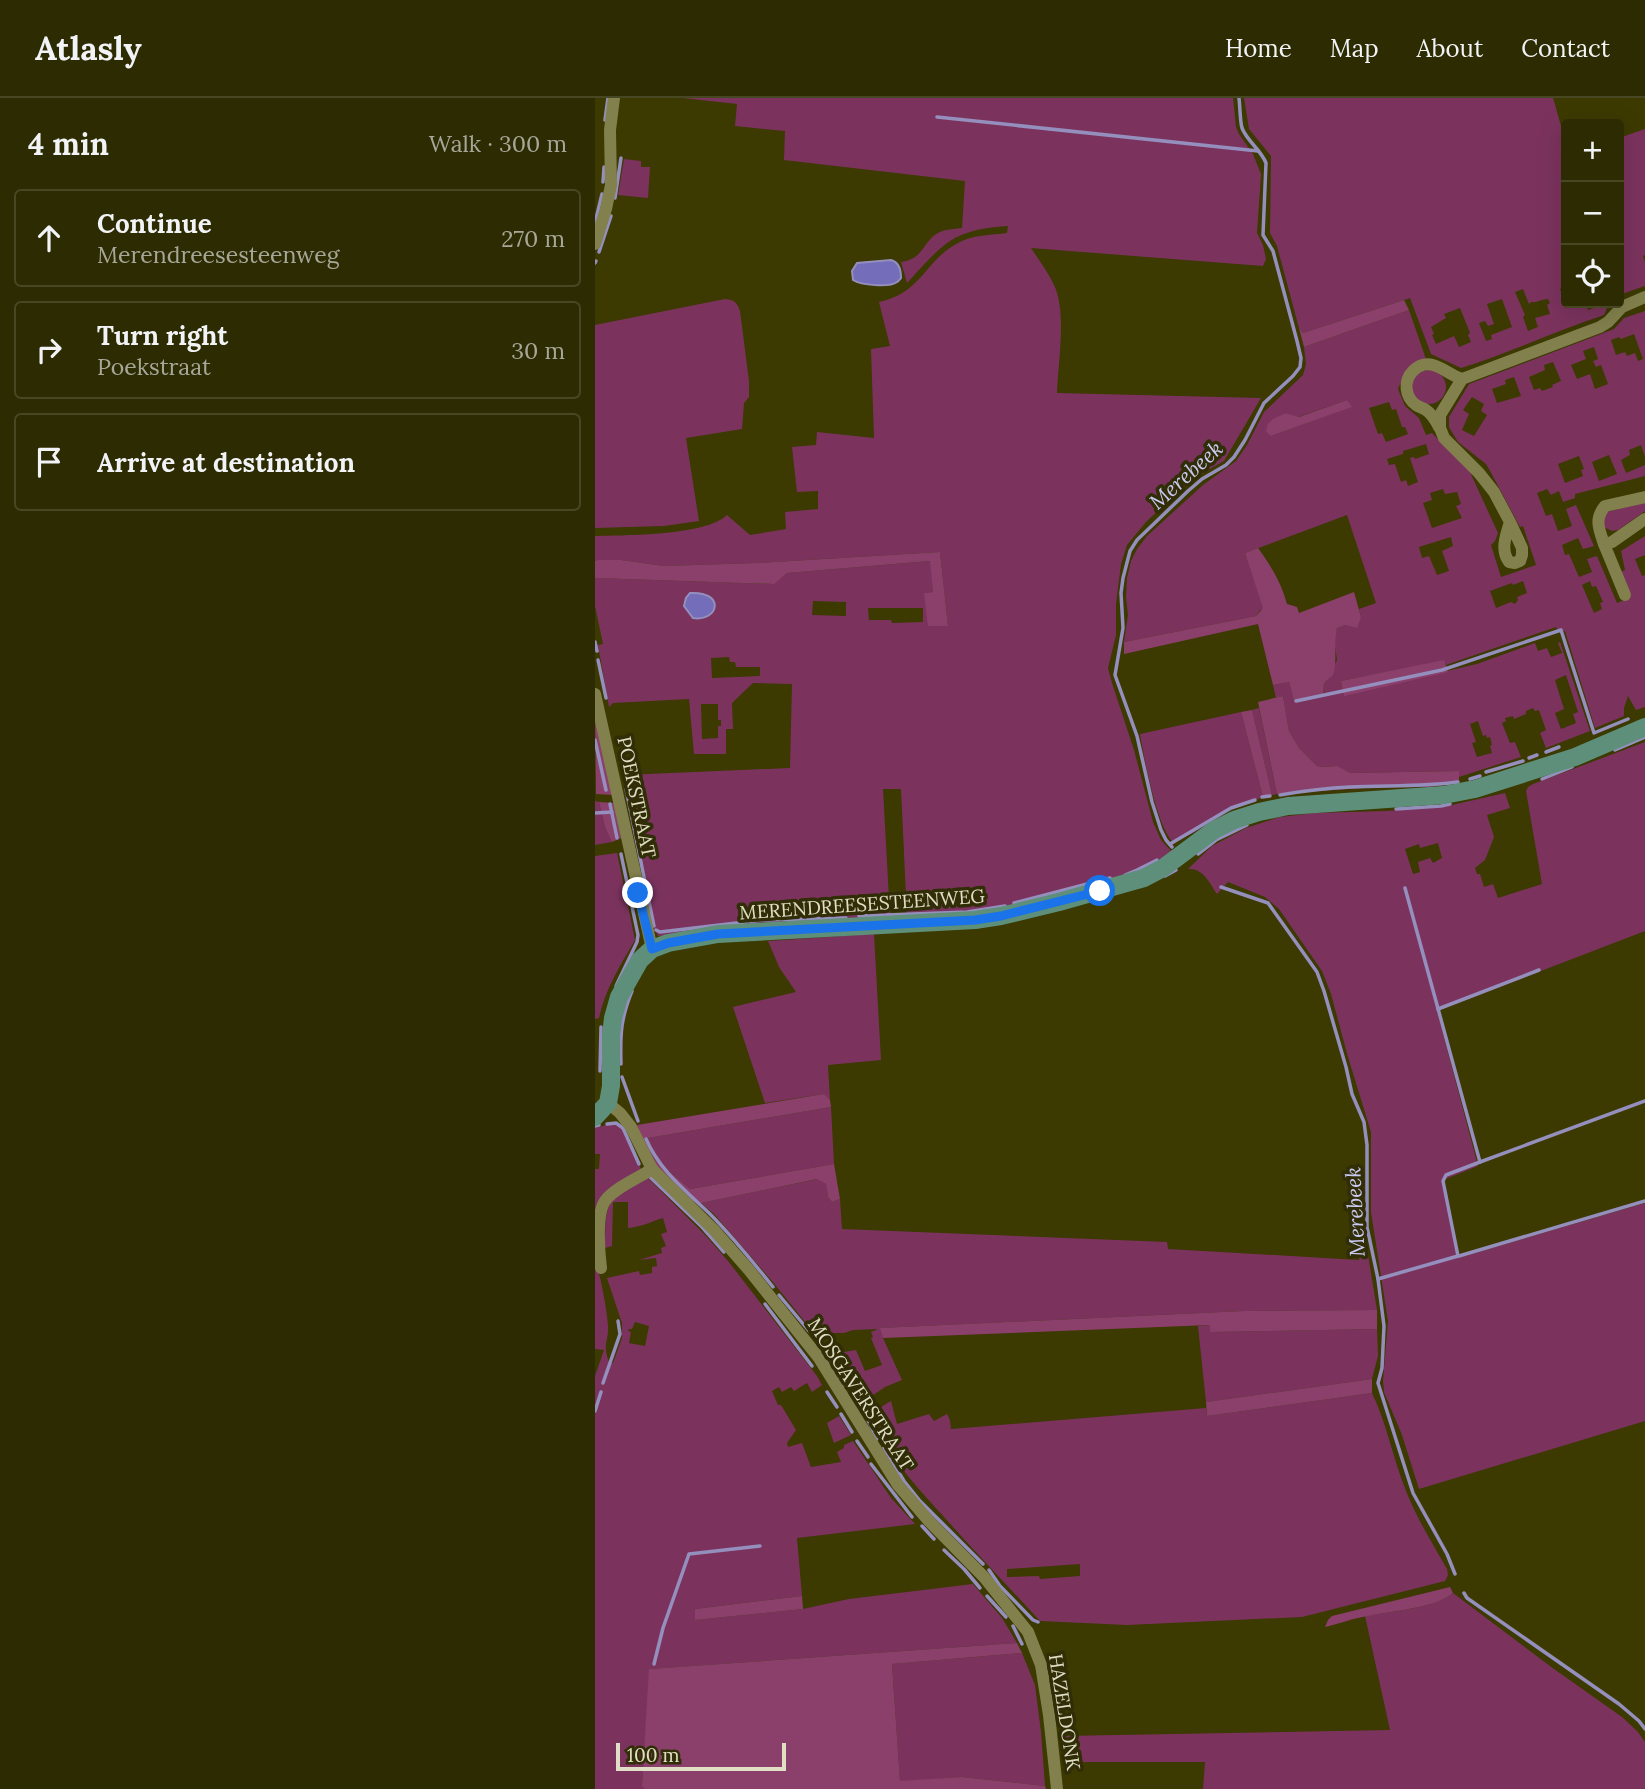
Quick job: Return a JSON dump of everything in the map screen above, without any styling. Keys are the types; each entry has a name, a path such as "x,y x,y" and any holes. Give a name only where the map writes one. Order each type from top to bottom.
{"main road":[{"name":"MERENDREESESTEENWEG","path":"652,949 668,943 718,934 975,920 1001,916 1144,878 1163,868 1214,831 1234,820 1259,812 1288,806 1444,795 1475,789 1575,757 1645,727"},
{"path":"595,1116 608,1103 613,1018 619,997 640,960 652,949"}],"street":[{"path":"595,244 611,185 610,130 614,98"},
{"path":"1440,428 1440,415 1462,379 1600,327 1622,307 1645,297"},
{"path":"1462,379 1439,366 1429,364 1419,366 1411,373 1406,388 1410,400 1427,410 1444,438 1495,492 1510,522"},
{"path":"1625,595 1597,525 1599,513 1605,506 1645,497"},
{"path":"1604,544 1612,542 1645,519"},
{"name":"POEKSTRAAT","path":"595,694 652,949"},
{"name":"MOSGAVERSTRAAT","path":"608,1103 620,1112 631,1127 652,1169 714,1230 819,1358 898,1485 913,1504 983,1577 1033,1640"},
{"path":"601,1268 601,1213 604,1203 617,1191 652,1169"},
{"name":"HAZELDONK","path":"1033,1640 1041,1665 1057,1789"}],"shaded area":[{"path":"683,98 1233,98 1236,127 1253,154 1261,174 1257,233 1266,259 1263,266 1031,248 1049,275 1058,296 1061,338 1057,393 1261,398 1224,461 1180,490 1146,522 1127,545 1121,564 1116,604 1116,635 1108,668 1153,822 1161,840 1173,853 1136,873 1087,887 990,910 907,917 901,789 883,789 890,917 658,936 654,929 625,775 790,768 792,684 753,683 732,703 733,729 726,729 726,754 694,754 689,699 613,703 609,707 598,645 603,644 595,606 595,578 773,584 787,573 931,561 933,592 925,593 948,626 940,552 664,566 621,560 595,561 595,536 684,531 716,522 727,515 750,535 786,529 785,512 818,509 818,491 797,492 792,447 816,445 817,432 874,438 871,349 890,346 879,302 905,291 947,250 963,240 1007,233 1008,226 978,230 956,237 938,250 907,283 901,262 919,254 938,233 962,228 965,181 784,160 785,131 735,126 737,104","holes":["813,601 846,602 846,616 812,615","868,608 923,608 923,622 892,623 891,620 869,620","729,657 736,667 760,667 760,676 712,678 711,658","701,704 718,704 718,720 721,720 718,738 702,739"]},
{"path":"1244,98 1553,98 1561,126 1561,308 1607,308 1604,315 1461,368 1431,354 1410,298 1303,333 1299,328 1277,246 1270,233 1271,156 1249,129","holes":["1523,289 1529,304 1548,299 1550,314 1535,318 1538,327 1528,331 1523,317 1525,315 1515,292","1502,299 1512,327 1491,335 1492,339 1486,341 1479,323 1485,321 1488,326 1494,324 1487,304","1460,308 1471,342 1459,347 1454,336 1436,344 1431,327 1446,318 1444,314"]},
{"path":"1645,129 1645,286 1624,293 1624,182 1624,136"},
{"path":"624,159 641,161 641,167 650,167 648,198 618,195"},
{"path":"891,260 900,269 901,278 897,282 875,285 853,280 852,271 857,263"},
{"path":"725,299 735,302 740,311 749,397 744,403 742,429 686,438 699,521 664,526 595,528 595,325"},
{"path":"1404,300 1409,310 1304,347 1299,328 1303,333"},
{"path":"1409,310 1426,359 1404,375 1398,389 1405,406 1419,418 1426,435 1432,433 1470,472 1498,533 1491,545 1501,577 1536,565 1523,526 1520,527 1486,464 1458,442 1449,427 1449,417 1469,384 1614,329 1624,318 1645,311 1645,457 1641,445 1629,450 1630,455 1621,460 1626,473 1645,465 1645,476 1575,494 1575,498 1563,502 1559,491 1551,495 1547,489 1537,493 1546,516 1552,514 1558,531 1572,526 1566,509 1576,505 1594,546 1583,549 1578,538 1562,545 1565,555 1569,554 1579,577 1592,572 1587,559 1597,556 1617,603 1631,597 1621,572 1625,570 1621,551 1645,536 1645,555 1635,559 1642,576 1645,575 1645,707 1636,710 1628,696 1624,716 1595,728 1565,631 1558,632 1556,627 1446,665 1444,661 1341,681 1344,695 1477,664 1535,643 1538,651 1547,648 1551,657 1562,653 1558,643 1560,642 1590,731 1546,748 1540,733 1546,730 1539,710 1535,711 1533,708 1514,719 1513,716 1505,718 1506,721 1502,723 1510,743 1515,742 1521,757 1459,777 1458,771 1350,773 1335,766 1317,766 1299,748 1289,731 1283,696 1276,698 1273,685 1289,682 1294,701 1325,695 1323,688 1337,660 1334,639 1337,628 1361,617 1359,609 1376,603 1347,515 1245,553 1264,609 1256,616 1124,642 1128,615 1127,578 1137,549 1147,536 1203,485 1236,461 1264,412 1303,375 1306,364 1304,347","holes":["1634,334 1643,359 1638,361 1635,353 1627,356 1625,352 1616,355 1611,340","1594,347 1598,359 1593,361 1596,367 1601,365 1608,384 1595,389 1590,374 1577,379 1571,365 1586,359 1583,351","1553,362 1561,381 1542,391 1540,388 1534,390 1529,377 1545,370 1544,365","1514,377 1521,396 1497,403 1492,389 1506,384 1505,380","1472,397 1484,404 1481,411 1487,415 1474,436 1462,430 1469,414 1463,410","1347,400 1351,407 1271,436 1286,413 1298,417","1389,402 1392,410 1396,409 1402,427 1405,427 1408,434 1386,442 1382,433 1378,434 1369,408","1426,444 1429,454 1410,458 1418,482 1408,486 1406,480 1401,482 1395,464 1389,465 1387,459","1609,455 1617,474 1599,481 1592,462","1579,456 1584,469 1581,470 1583,476 1565,483 1558,464","1443,489 1445,494 1457,492 1461,504 1456,506 1462,518 1432,528 1423,503 1432,500 1430,493","1451,537 1453,546 1442,551 1449,571 1437,575 1429,556 1422,558 1419,547","1523,581 1527,593 1517,597 1515,604 1511,602 1496,608 1490,591","1590,581 1592,587 1596,586 1603,602 1600,603 1602,609 1594,613 1582,585","1566,675 1578,712 1573,714 1576,723 1561,729 1555,713 1564,709 1555,680","1478,721 1483,736 1490,737 1492,753 1477,757 1472,743 1476,742 1470,724"]},
{"path":"1429,370 1441,375 1446,387 1441,399 1429,404 1417,399 1412,387 1417,375"},
{"path":"1347,400 1352,407 1271,436 1266,431 1273,419 1286,413 1299,417"},
{"path":"1645,502 1645,511 1618,530 1612,531 1604,527 1604,515 1607,512"},
{"path":"1258,548 1282,588 1287,604 1297,607 1299,613 1354,592 1361,617 1357,628 1346,625 1337,628 1333,675 1323,688 1324,695 1294,701 1289,682 1273,685 1258,624 1124,654 1124,642 1256,616 1263,608 1245,553"},
{"path":"940,552 948,626 928,626 924,593 933,592 930,561 787,573 774,584 595,578 595,561 599,560 664,566"},
{"path":"690,593 702,594 714,601 715,606 709,616 693,618 684,606"},
{"path":"1444,660 1448,672 1344,696 1341,681"},
{"path":"1283,696 1289,731 1299,748 1317,766 1337,766 1350,773 1459,771 1459,783 1429,787 1378,787 1277,794 1258,702"},
{"path":"1259,708 1277,794 1272,795 1252,710"},
{"path":"1252,710 1272,795 1263,797 1241,712"},
{"path":"1241,712 1263,797 1230,810 1173,842 1157,808 1140,734"},
{"path":"595,716 614,795 596,794"},
{"path":"1645,742 1645,931 1437,1011 1478,1166 1443,1180 1458,1258 1645,1203 1645,1421 1419,1489 1402,1435 1384,1392 1388,1321 1371,1212 1371,1132 1331,994 1322,971 1279,909 1265,897 1228,882 1217,894 1202,873 1188,869 1212,846 1246,828 1280,817 1443,807 1505,793 1510,808 1487,815 1494,837 1485,860 1475,868 1484,887 1493,884 1498,898 1542,884 1526,791 1533,784","holes":["1438,843 1442,858 1433,863 1430,858 1418,862 1420,872 1413,874 1405,849 1419,844 1420,848"]},
{"path":"595,801 599,802 612,842 595,845"},
{"path":"599,802 614,803 621,838 612,842"},
{"path":"617,853 635,940 609,987 599,1018 595,1019 595,856"},
{"path":"874,934 881,1060 828,1065 830,1100 824,1094 765,1103 733,1007 796,992 779,967 768,941"},
{"path":"824,1094 830,1100 831,1107 642,1139 637,1125"},
{"path":"831,1107 834,1164 690,1189 658,1158 653,1162 642,1139"},
{"path":"614,1123 622,1127 641,1169 619,1184 595,1230 595,1169 599,1169 600,1154 595,1154 595,1128"},
{"path":"658,1158 690,1189 834,1164 840,1199 832,1202 828,1197 826,1184 817,1179 701,1203 690,1201 653,1162"},
{"path":"648,1178 728,1261 822,1385 812,1392 807,1383 794,1391 791,1387 782,1392 779,1387 772,1391 778,1405 781,1405 796,1430 787,1443 788,1447 802,1443 811,1467 841,1462 837,1452 853,1441 891,1498 915,1524 797,1538 802,1596 695,1609 695,1620 803,1609 849,1599 973,1584 1002,1618 1017,1643 650,1669 642,1785 645,1789 595,1789 595,1376 604,1350 595,1349 595,1260 607,1318 606,1351 609,1362 613,1363 622,1338 622,1323 607,1278 639,1271 640,1275 652,1273 652,1267 657,1266 656,1258 639,1260 662,1253 661,1248 666,1246 661,1234 667,1232 663,1218 628,1228 628,1202 613,1202 612,1246 605,1248 606,1219 611,1203 616,1198","holes":["635,1322 649,1326 645,1346 629,1343 631,1332 628,1331"]},
{"path":"818,1179 826,1184 828,1197 832,1202 840,1199 842,1229 1167,1242 1168,1249 1359,1260 1360,1256 1368,1255 1377,1310 1244,1311 881,1328 902,1380 885,1387 863,1402 855,1386 846,1391 827,1358 832,1354 856,1350 865,1371 882,1365 871,1338 871,1332 878,1329 814,1333 714,1214 701,1203"},
{"path":"1377,1310 1377,1329 1210,1332 1210,1325 883,1338 880,1328 1244,1311"},
{"path":"1210,1325 1211,1332 1377,1329 1378,1356 1372,1379 1206,1402 1198,1326"},
{"path":"1372,1379 1372,1393 1207,1416 1206,1402"},
{"path":"1372,1393 1410,1501 1447,1569 1445,1581 1302,1617 1127,1625 1040,1621 912,1481 893,1457 869,1414 891,1401 897,1424 929,1414 934,1421 947,1414 951,1429 1206,1408 1207,1416","holes":["1080,1564 1080,1576 1040,1579 1039,1576 1007,1577 1007,1569"]},
{"path":"839,1416 851,1435 834,1443 827,1423"},
{"path":"1450,1587 1453,1593 1436,1602 1325,1627 1332,1616"},
{"path":"1453,1593 1622,1717 1638,1732 1645,1742 1645,1789 1203,1789 1205,1762 1064,1762 1062,1736 1390,1730 1365,1616 1424,1606"},
{"path":"802,1596 803,1609 695,1620 695,1609"},
{"path":"1017,1643 1022,1653 892,1664 900,1781 962,1777 1045,1786 1046,1789 645,1789 642,1786 649,1669"},
{"path":"1022,1653 1035,1685 1045,1786 962,1777 900,1782 892,1664"}],"waterway":[{"path":"605,120 608,98"},
{"name":"Merebeek","path":"1172,847 1161,830 1137,736 1115,675 1123,628 1121,593 1130,551 1137,540 1188,491 1234,457 1264,403 1293,376 1300,367 1301,358 1273,251 1263,235 1266,163 1242,128 1239,98"},
{"path":"937,117 1258,151"},
{"path":"615,198 621,158"},
{"path":"603,182 604,167"},
{"path":"595,223 602,194"},
{"path":"599,252 611,216"},
{"path":"1296,701 1442,670 1561,630 1594,733 1628,719"},
{"path":"595,642 597,651"},
{"path":"598,660 606,698"},
{"path":"1615,750 1645,737"},
{"path":"595,740 606,790"},
{"path":"1546,752 1559,747"},
{"path":"1529,758 1537,755"},
{"path":"1486,772 1523,761"},
{"path":"1542,779 1572,767"},
{"path":"1470,779 1480,776"},
{"path":"1280,795 1332,788 1458,782"},
{"path":"626,789 654,926"},
{"path":"1262,797 1270,796"},
{"path":"1170,844 1231,808 1255,800"},
{"path":"610,804 617,838"},
{"path":"1396,809 1450,804"},
{"path":"595,813 612,812"},
{"path":"1198,854 1216,840 1247,825"},
{"path":"616,986 638,935 621,854"},
{"path":"1125,875 1157,860"},
{"path":"1165,876 1176,870"},
{"path":"1014,903 1110,878"},
{"name":"Merebeek","path":"1221,887 1268,903 1317,972 1324,991 1352,1094 1364,1122 1367,1145 1367,1227 1384,1326 1382,1368 1378,1383 1413,1493 1447,1554 1455,1574"},
{"path":"1378,1279 1458,1256 1443,1181 1446,1175 1480,1162 1405,888"},
{"path":"859,916 967,912 1005,906"},
{"path":"656,930 660,932 762,920 846,918"},
{"path":"1438,1009 1539,970"},
{"path":"621,1064 622,1026 632,991"},
{"path":"600,1071 601,1027"},
{"path":"622,1077 638,1121"},
{"path":"1480,1162 1645,1101"},
{"path":"607,1124 616,1123 623,1128 639,1164"},
{"path":"595,1126 599,1125"},
{"path":"646,1139 658,1161 726,1231 773,1287"},
{"path":"649,1176 724,1252"},
{"path":"1459,1256 1645,1201"},
{"path":"779,1295 809,1331"},
{"path":"765,1304 812,1366"},
{"path":"603,1383 620,1334 618,1321"},
{"path":"852,1389 859,1404"},
{"path":"595,1411 601,1392"},
{"path":"827,1392 837,1407"},
{"path":"841,1414 852,1432"},
{"path":"866,1416 877,1439"},
{"path":"857,1441 868,1457"},
{"path":"884,1448 920,1501 983,1564"},
{"path":"871,1464 912,1517"},
{"path":"922,1526 934,1539"},
{"path":"654,1664 663,1628 689,1554 760,1546"},
{"path":"944,1550 980,1588"},
{"path":"989,1570 1000,1586 1038,1622"},
{"name":"Merebeek","path":"1464,1593 1467,1598 1619,1704 1645,1729"},
{"path":"987,1596 1006,1617"},
{"path":"1013,1626 1022,1644"}],"route":[{"path":"638,893 652,949 668,943 718,934 975,920 1100,891"}]}
